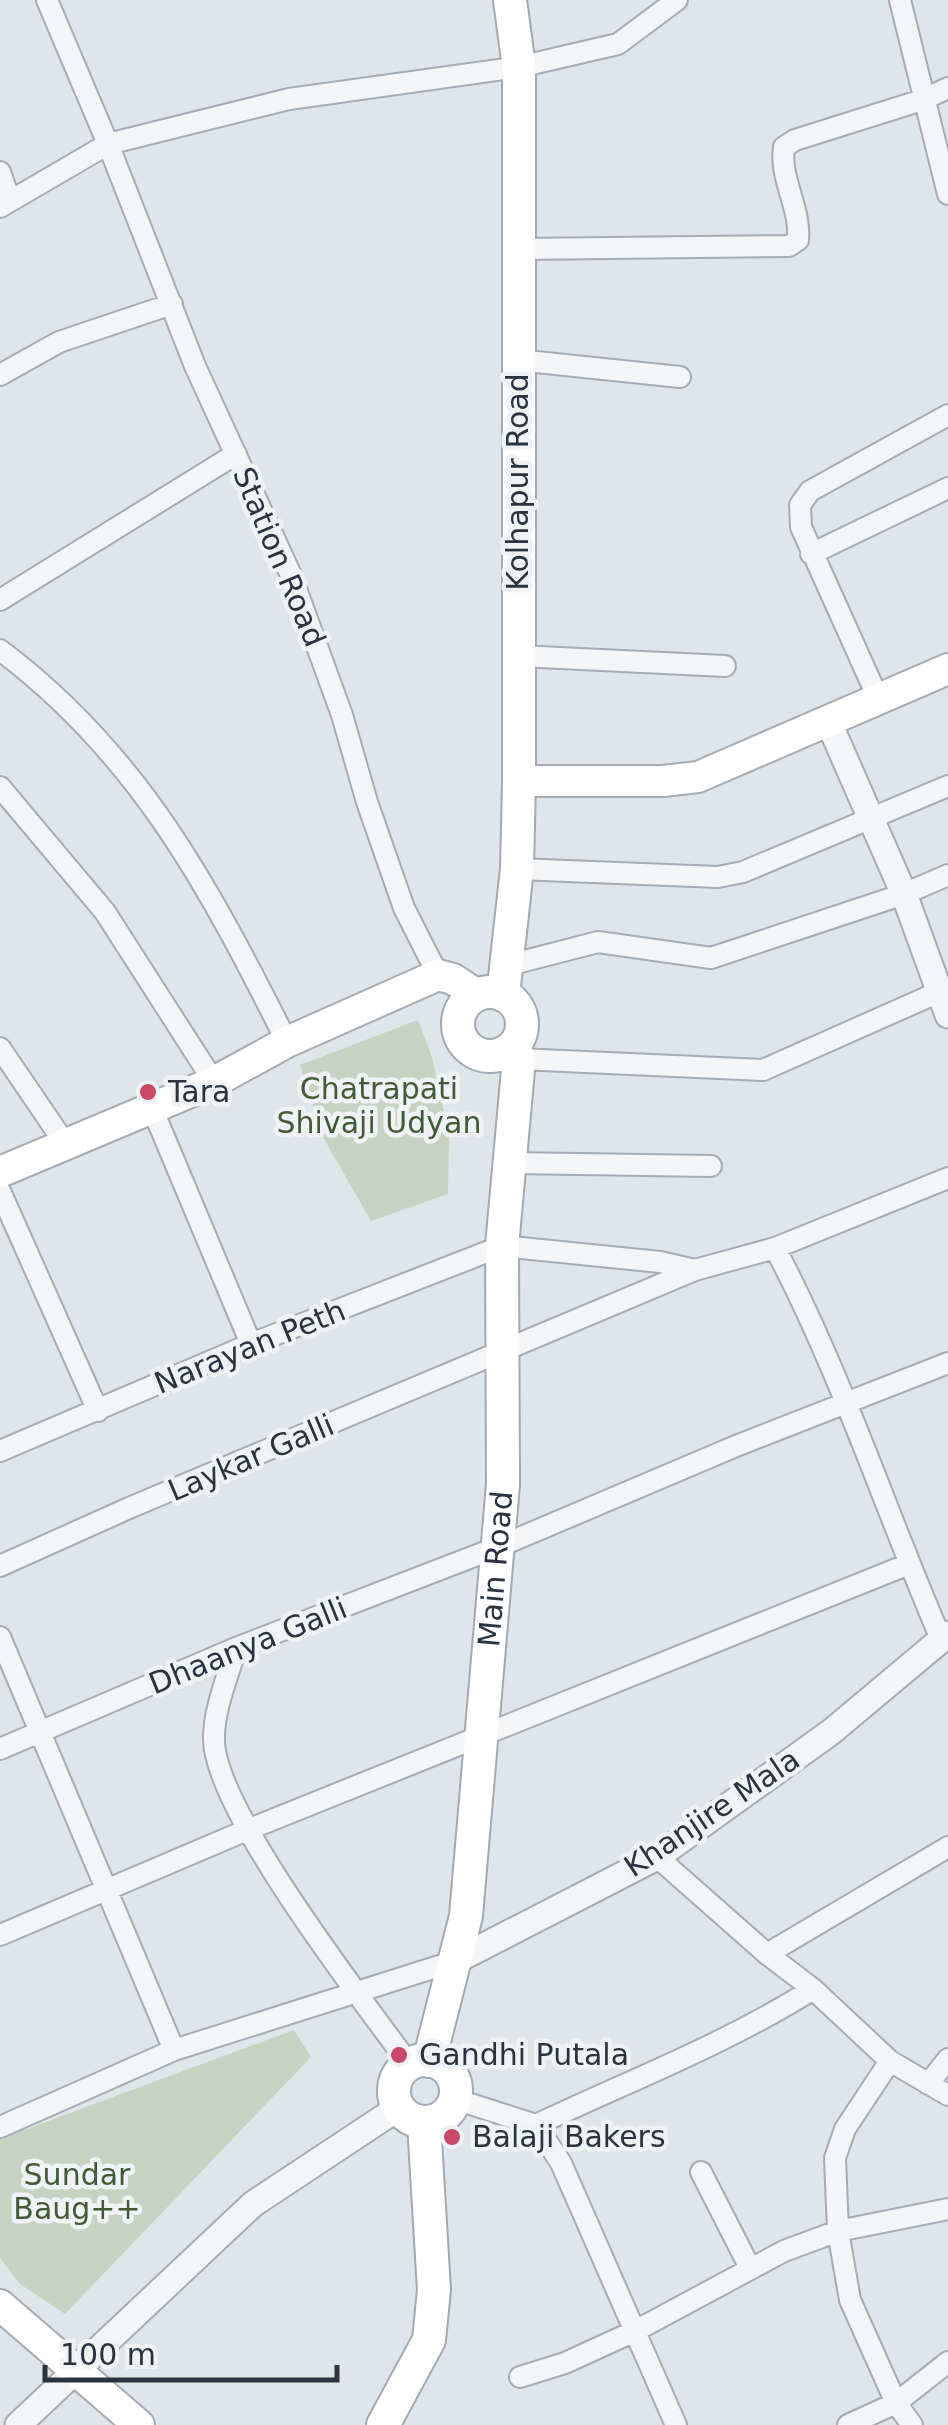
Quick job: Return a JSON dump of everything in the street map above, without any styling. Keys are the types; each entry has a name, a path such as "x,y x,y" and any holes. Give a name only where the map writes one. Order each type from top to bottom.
{"main road":[{"name":"Kolhapur Road","path":"496,985 516,870 519,780 519,67 510,0"},
{"path":"519,780 662,781 698,777 948,669"},
{"path":"0,1172 214,1082 287,1042 438,975 496,985 518,1007 522,1023 516,1060 471,1050 458,1026 469,1000 496,985"},
{"name":"Main Road","path":"420,2062 455,1961 466,1916 502,1484 502,1246 512,1162 516,1060"},
{"path":"383,2425 429,2340 434,2290 411,2116 393,2089 401,2070 420,2062 447,2070 453,2079 455,2099 444,2116 411,2116"},
{"path":"0,2305 139,2425"}],"street":[{"name":"Station Road","path":"47,0 172,304 291,575 342,715 404,908 438,975"},
{"path":"0,172 5,204 108,144 289,98 519,67 618,44 677,0"},
{"path":"900,0 948,194"},
{"path":"520,249 789,246 798,240 799,227 782,160 784,147 794,140 922,100 948,88"},
{"path":"0,375 59,342 172,304"},
{"path":"517,360 680,377"},
{"path":"878,698 811,554 801,527 800,505 810,491 948,415"},
{"path":"0,600 236,454"},
{"path":"811,554 948,488"},
{"path":"0,650 60,699 144,791 199,874 287,1042"},
{"path":"519,656 725,666"},
{"path":"516,1060 763,1070 945,998 829,722"},
{"path":"516,870 718,877 744,872 948,786"},
{"path":"0,788 105,912 214,1082"},
{"path":"496,985 598,942 711,958 904,894 948,875"},
{"path":"0,1048 66,1145"},
{"path":"152,1108 251,1344"},
{"path":"512,1162 711,1166"},
{"name":"Laykar Galli","path":"0,1566 695,1270 775,1248 948,1178"},
{"path":"0,1192 98,1410"},
{"path":"502,1246 660,1262 695,1270"},
{"name":"Narayan Peth","path":"0,1452 251,1344 502,1246"},
{"path":"775,1248 810,1314 909,1564 945,1636"},
{"name":"Dhaanya Galli","path":"0,1749 236,1648 498,1547 844,1402 948,1363"},
{"path":"0,1935 247,1830 909,1564"},
{"name":"Khanjire Mala","path":"455,1961 657,1857 832,1732 945,1636"},
{"path":"0,1637 174,2050"},
{"path":"236,1648 214,1740 217,1758 247,1830 357,1993 420,2062"},
{"path":"767,1954 948,1847"},
{"path":"657,1857 813,1989 890,2061 948,2095"},
{"path":"0,2127 174,2050 455,1961"},
{"path":"536,2125 712,2045 813,1989"},
{"path":"928,2084 948,2059"},
{"path":"890,2061 845,2129 835,2158 838,2231 850,2300 896,2404 912,2425"},
{"path":"455,2099 536,2125 561,2164 676,2425"},
{"path":"18,2425 253,2204 411,2116"},
{"path":"701,2172 750,2268"},
{"path":"520,2377 565,2363 637,2330 784,2251 838,2231 948,2209"},
{"path":"848,2425 896,2404 948,2362"}],"green space":[{"name":"Chatrapati Shivaji Udyan","path":"418,1020 432,1057 449,1135 448,1194 371,1221 324,1139 300,1065"},
{"name":"Sundar Baug++","path":"294,2030 311,2057 65,2314 20,2284 0,2258 0,2139"}],"place":[{"name":"Tara","path":"148,1092"},
{"name":"Gandhi Putala","path":"399,2055"},
{"name":"Balaji Bakers","path":"452,2137"}]}
